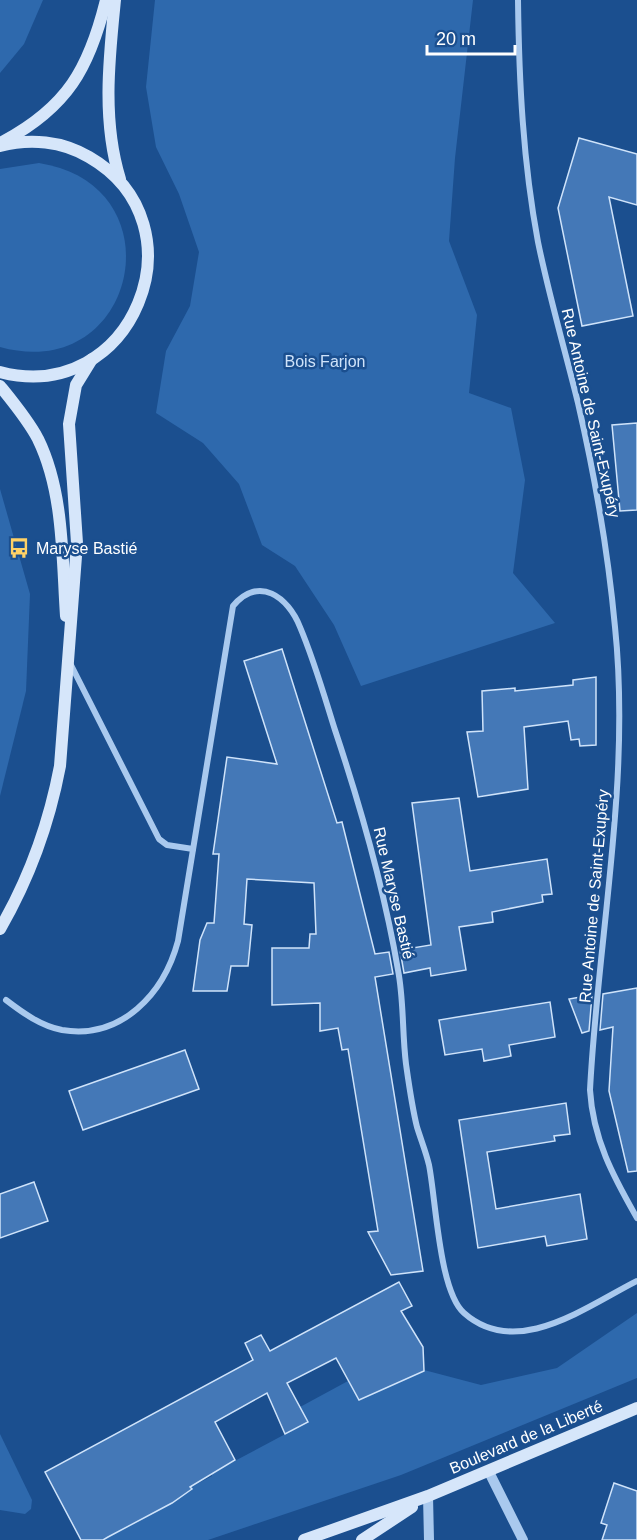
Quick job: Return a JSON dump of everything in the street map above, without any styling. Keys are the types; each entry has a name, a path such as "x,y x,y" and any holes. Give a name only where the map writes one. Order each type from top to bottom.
{"main road":[{"path":"0,145 43,118 66,93 90,54 106,0"},
{"path":"115,0 109,56 109,106 113,152 121,183"},
{"path":"0,145 34,142 61,145 94,160 121,183 136,206 145,232 148,260 147,278 131,321 106,349 92,360 76,384 69,424 78,526 65,732 53,802 35,858 0,929"},
{"path":"0,372 28,376 50,375 92,360"},
{"path":"0,386 38,439 51,479 61,543 68,661"},
{"name":"Boulevard de la Liberté","path":"428,1496 637,1408"},
{"path":"304,1540 428,1496"},
{"path":"362,1540 428,1496"}],"street":[{"name":"Rue Antoine de Saint-Exupéry","path":"518,0 520,85 531,202 543,265 590,457 616,630 620,715 617,783 591,1090 594,1122 603,1155 637,1218"},
{"name":"Rue Maryse Bastié","path":"6,1000 39,1022 74,1031 103,1026 141,1007 160,985 174,958 233,606 239,599 256,592 278,595 286,602 298,621 312,658 370,845 398,969 405,1051 415,1113 429,1163 447,1281 456,1303 463,1312 486,1325 509,1332 523,1332 546,1326 637,1281"},
{"path":"68,661 159,838 167,845 193,849"},
{"path":"489,1472 523,1540"},
{"path":"428,1496 429,1540"}],"green space":[{"path":"0,0 43,0 24,44 0,73"},
{"name":"Bois Farjon","path":"155,0 473,0 455,158 449,241 477,315 469,393 511,408 525,480 513,573 555,623 361,686 334,625 295,566 262,545 239,484 203,443 156,413 166,351 190,306 199,252 179,194 156,147 146,87"},
{"path":"39,163 83,179 112,206 125,241 124,278 110,311 84,337 47,351 0,347 0,169"},
{"path":"0,489 30,594 26,691 0,796"},
{"path":"637,1313 637,1378 401,1475 208,1540 103,1540 192,1490 191,1487 212,1476 212,1473 308,1422 300,1407 348,1381 359,1400 424,1370 481,1385 557,1368"},
{"path":"0,1434 32,1500 31,1509 25,1514 0,1510"}],"building":[{"path":"579,138 637,154 637,205 609,197 633,316 582,326 558,208"},
{"path":"637,423 637,510 620,511 612,425"},
{"path":"282,649 337,823 342,822 375,954 389,952 393,974 375,977 423,1271 391,1275 368,1232 378,1231 348,1049 342,1050 338,1028 320,1031 320,1003 272,1005 272,948 309,948 310,934 316,934 314,883 247,879 244,924 252,925 248,966 231,966 227,991 193,991 200,940 207,923 214,923 219,854 213,854 227,757 277,764 244,661"},
{"path":"596,677 596,745 580,746 579,739 571,740 568,721 524,727 528,789 478,797 467,732 483,731 482,691 515,688 515,691 573,685 573,680"},
{"path":"459,798 470,871 547,859 552,894 542,895 543,902 492,912 493,922 459,927 466,970 431,976 430,968 404,973 400,950 431,945 412,803"},
{"path":"637,988 637,1171 628,1172 609,1091 613,1027 600,1030 603,994"},
{"path":"592,995 589,1031 582,1033 569,999"},
{"path":"550,1002 555,1037 509,1045 511,1056 484,1061 482,1049 445,1055 439,1020"},
{"path":"185,1050 199,1089 83,1130 69,1091"},
{"path":"566,1103 570,1134 554,1136 555,1141 487,1152 496,1209 580,1194 587,1239 547,1246 545,1236 478,1248 459,1120"},
{"path":"34,1182 48,1221 0,1238 0,1194"},
{"path":"399,1282 412,1306 401,1311 423,1347 424,1371 359,1400 336,1358 287,1383 308,1422 285,1434 267,1393 215,1422 235,1460 190,1487 192,1489 172,1503 103,1540 81,1540 45,1472 253,1360 245,1343 261,1335 270,1351"},
{"path":"614,1483 637,1491 637,1540 602,1540 607,1525 601,1523"}],"place":[{"name":"Maryse Bastié","path":"19,548"}]}
